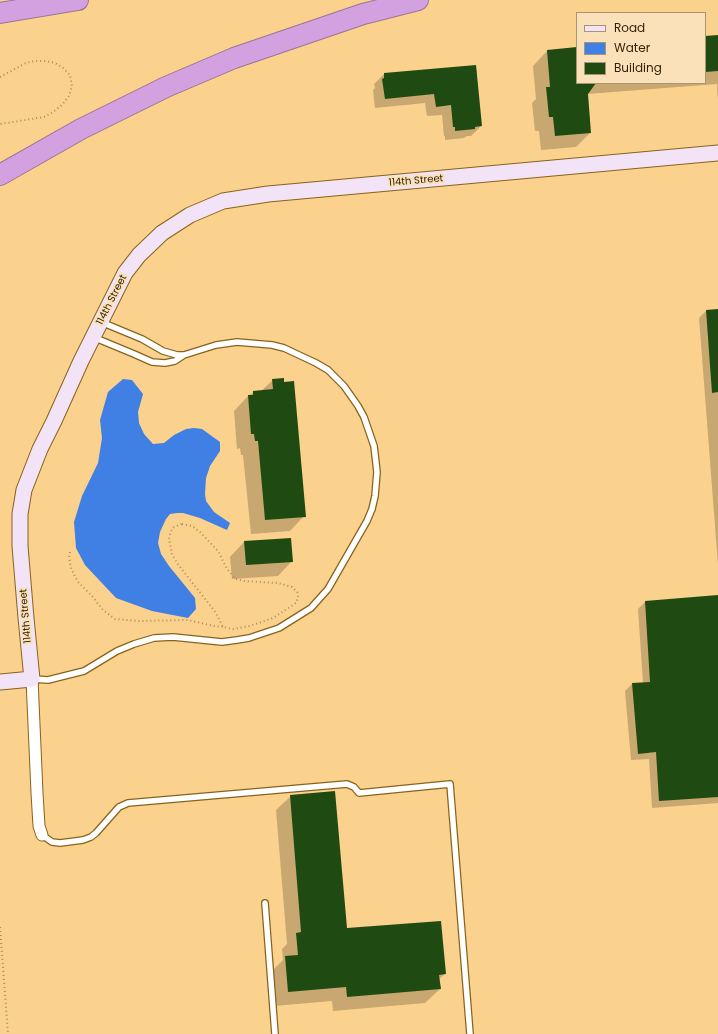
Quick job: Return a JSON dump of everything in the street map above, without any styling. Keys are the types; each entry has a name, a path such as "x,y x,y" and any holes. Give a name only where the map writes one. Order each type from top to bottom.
{"highway":[{"path":"0,2 23,0"},
{"path":"0,13 78,0"},
{"path":"0,175 88,126 166,87 234,58 356,17 418,0"}],"street":[{"name":"114th Street","path":"42,835 37,793 32,679 22,570 20,514 24,490 40,449 100,322 125,273 151,243 162,233 190,215 223,201 268,194 718,153"},
{"path":"0,682 32,679"}],"lane":[{"path":"100,322 142,339 163,351 177,355 184,355"},
{"path":"32,679 48,680 66,677 84,671 117,651 154,638 173,637 222,642 249,638 279,628 311,608 328,589 367,521 372,509 377,485 377,466 374,446 370,432 358,406 336,377 328,370 306,357 284,348 259,343 237,342 216,345 184,355 175,361 165,363 152,362 93,337"},
{"path":"42,835 52,842 60,843 83,840 96,833 120,807 128,803 347,784 359,792 450,784 470,1034"},
{"path":"265,903 275,1034"}],"path":[{"path":"0,77 26,63 46,61 55,63 63,68 70,76 72,86 69,96 62,105 44,117 0,124"},
{"path":"70,552 69,562 78,582 103,610 115,619 139,621 188,620 229,629 239,629 273,618 286,611 298,601 298,594 292,587 286,585 236,579 227,569 218,551 200,532 187,524 178,525 171,530 169,544 172,554 177,563 216,613 223,627"},
{"path":"0,927 8,1034"}],"water":[{"path":"123,379 132,380 143,394 138,412 139,423 144,434 153,444 164,443 174,435 186,429 194,428 202,429 220,442 220,451 210,466 206,478 205,494 206,501 214,512 230,523 227,530 200,518 183,513 170,514 160,532 158,543 161,554 169,566 195,598 196,609 188,618 152,611 116,598 85,565 76,548 74,522 82,496 98,463 102,438 100,420 108,392"}],"building":[{"path":"718,35 718,71 706,72 706,36"},
{"path":"576,47 576,84 595,84 588,94 591,133 555,136 553,117 549,117 546,87 550,87 547,50"},
{"path":"476,65 482,126 475,127 475,129 455,131 455,127 453,127 451,105 436,107 434,94 385,99 382,79 384,78 384,73"},
{"path":"718,309 718,392 712,393 706,310"},
{"path":"284,378 284,382 294,381 306,517 265,520 258,441 255,441 254,434 251,434 248,395 253,395 253,391 273,389 272,379"},
{"path":"291,538 293,562 246,565 244,541"},
{"path":"718,595 718,797 659,801 656,752 638,754 632,683 650,682 645,601"},
{"path":"335,791 347,928 441,921 446,974 439,975 441,989 347,997 346,987 288,992 285,956 298,955 296,933 301,932 290,795"}]}
